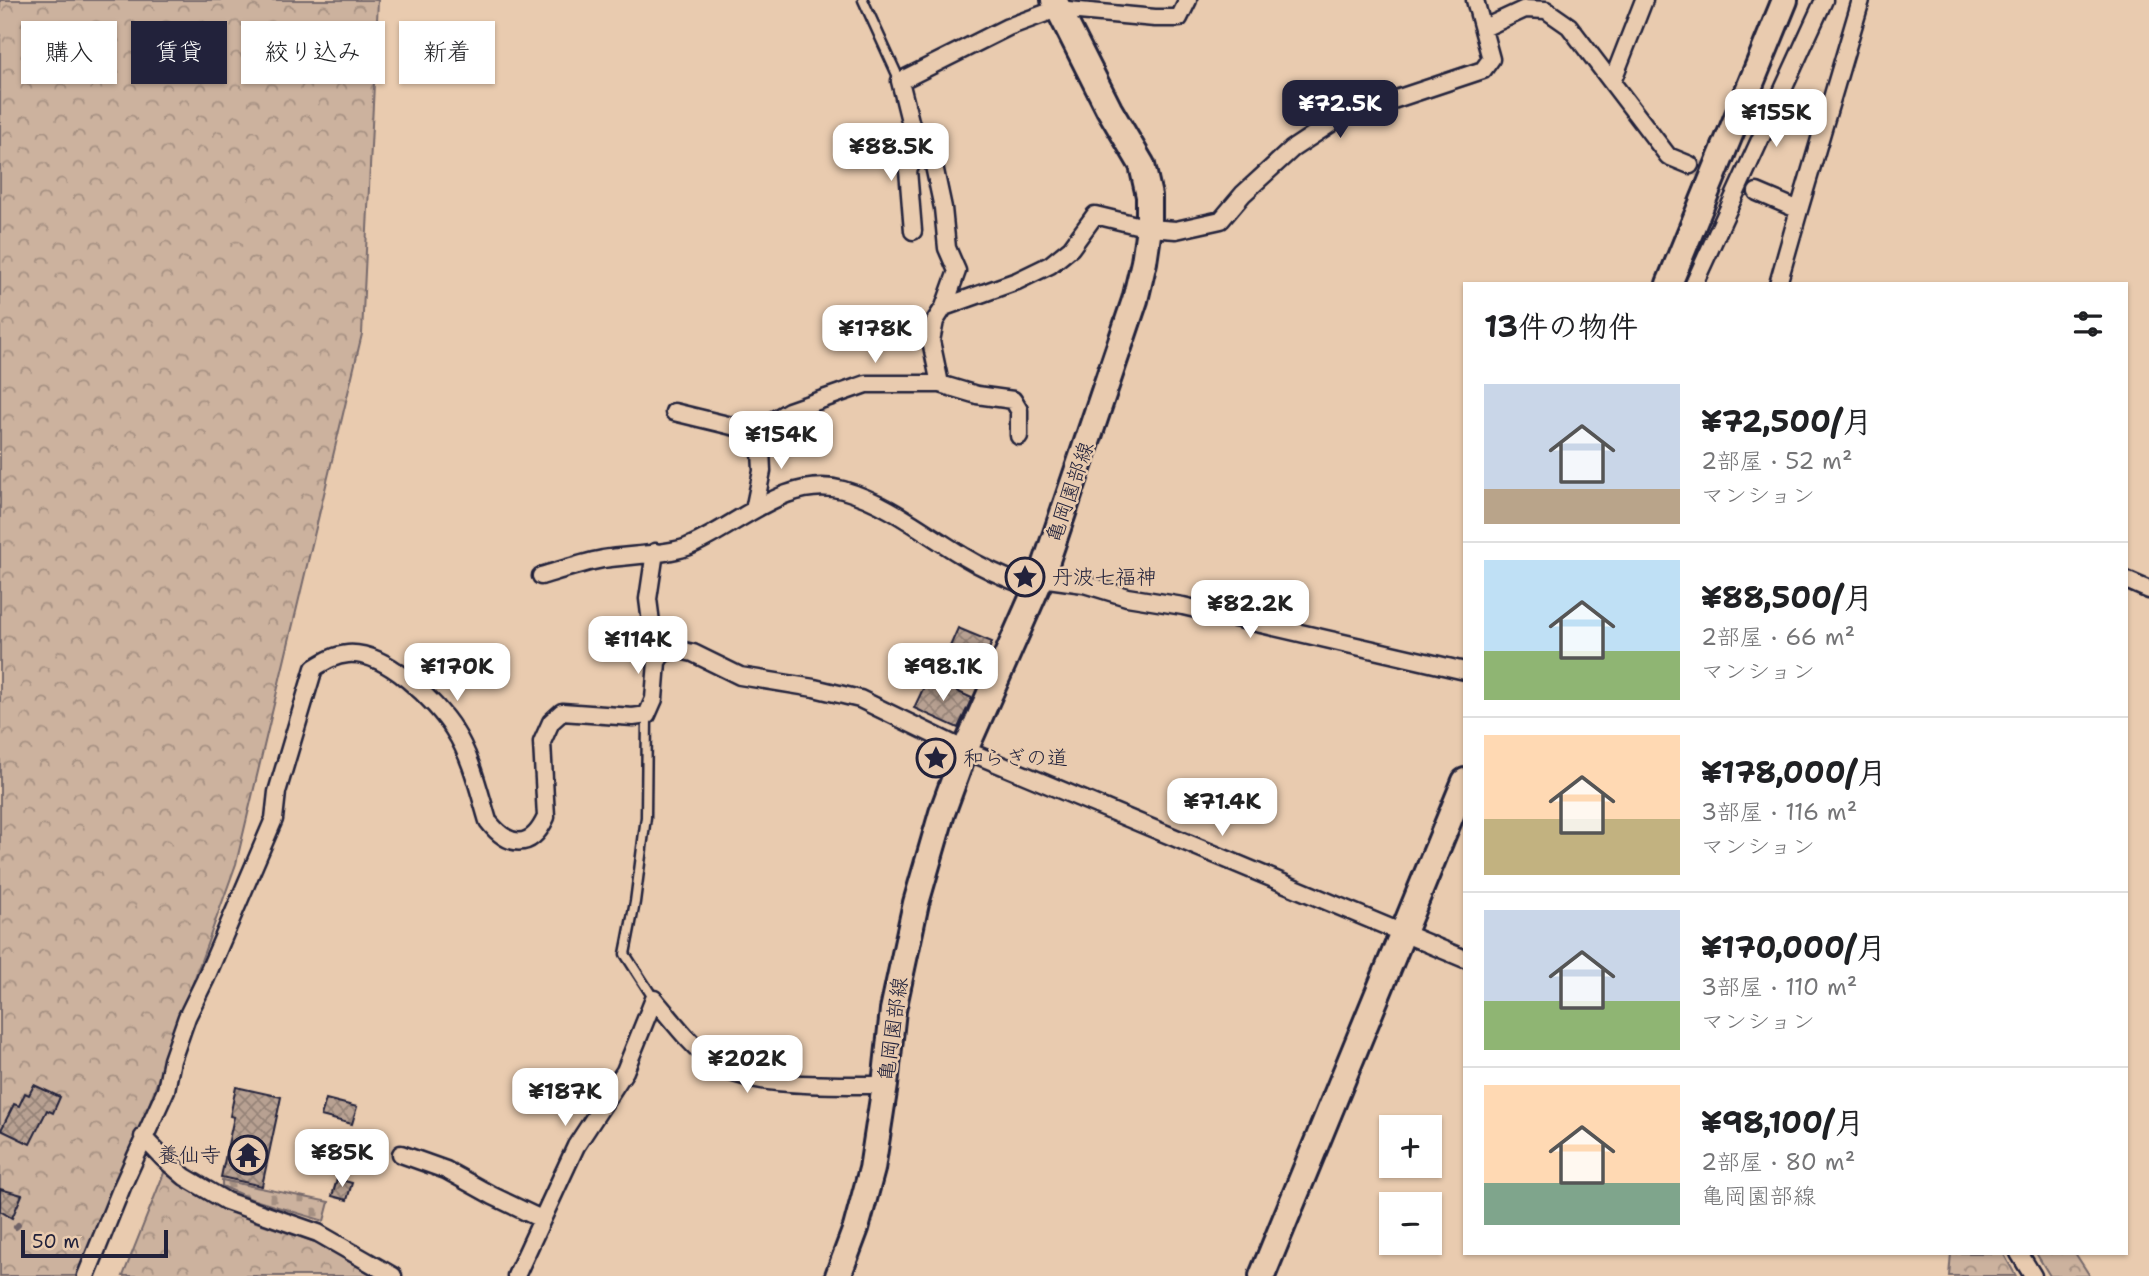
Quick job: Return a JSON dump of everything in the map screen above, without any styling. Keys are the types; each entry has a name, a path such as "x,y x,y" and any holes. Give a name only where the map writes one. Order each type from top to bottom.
{"main road":[{"path":"1670,282 1785,0"},
{"name":"亀岡園部線","path":"838,1276 856,1228 872,1169 893,1010 916,903 942,813 965,750 1038,584 1135,300 1149,228 1149,196 1142,165 1109,109 1056,5"},
{"path":"1262,1276 1463,786"}],"street":[{"path":"940,384 931,341 935,321 944,307 957,271 947,248 943,208 933,161 915,141 900,81 1056,5 1155,18 1179,18 1188,0"},
{"path":"944,307 1017,281 1050,265 1071,248 1095,215 1149,228 1176,230 1221,220 1244,194 1292,149 1339,118 1483,70 1491,59 1475,0"},
{"path":"1612,82 1644,0"},
{"path":"1695,282 1824,0"},
{"path":"1780,282 1861,0"},
{"path":"1484,28 1525,9 1546,10 1569,26 1668,156 1690,165"},
{"path":"913,231 908,170 921,148"},
{"path":"1757,192 1800,210"},
{"path":"674,412 736,427 760,428 789,411 866,384 940,384 977,395 1013,400 1019,410 1019,436"},
{"path":"754,510 762,471 760,428"},
{"path":"541,576 600,559 684,548 799,488 840,489 885,506 999,576 1038,584 1084,584 1127,597 1183,606 1463,671"},
{"path":"655,552 648,599 654,646 662,654"},
{"path":"2128,581 2149,590"},
{"path":"86,1276 143,1137 166,1090 172,1060 187,1017 274,819 277,792 314,668 330,658 350,654 368,657 417,685 455,731 488,821 496,832 509,840 521,842 532,838 546,817 542,742 551,722 562,712 633,717 647,715 654,699 657,662 662,654 675,649 693,653 740,676 814,688 860,699 965,750 1463,957"},
{"path":"516,1276 576,1146 625,1071 654,999 698,1050 717,1065 742,1075 779,1082 885,1085"},
{"path":"143,1137 185,1177 226,1201 318,1233 393,1276"},
{"path":"401,1154 446,1170 541,1219"},
{"path":"2020,1255 2032,1276"}],"lane":[{"path":"863,0 900,81"},
{"path":"647,715 646,817 625,954 654,999"}],"green space":[{"path":"0,0 378,0 377,21 241,21 241,84 374,84 362,334 236,864 141,1127 81,1276 0,1276"},
{"path":"166,1168 198,1194 253,1221 324,1245 377,1276 123,1276"},
{"path":"222,1180 329,1202 324,1221 251,1199 222,1186"},
{"path":"1951,1255 2004,1255 2016,1276 1949,1276"},
{"path":"2037,1255 2076,1255 2090,1276 2050,1276"}],"building":[{"path":"958,628 992,642 982,666 948,651"},
{"path":"928,678 972,698 958,728 914,708"},
{"path":"34,1085 60,1097 53,1113 47,1110 30,1144 1,1130 14,1104 19,1106 25,1093 29,1095"},
{"path":"236,1087 281,1097 262,1186 221,1177 234,1117 230,1116"},
{"path":"326,1099 357,1107 352,1124 321,1116"},
{"path":"337,1179 352,1183 347,1200 332,1196"},
{"path":"0,1189 22,1195 12,1218 0,1211"}],"tunnel":[{"path":"1690,165 1757,192"}],"place":[{"name":"丹波七福神","path":"1025,577"},
{"name":"和らぎの道","path":"936,758"},
{"name":"養仙寺","path":"248,1155"}]}
